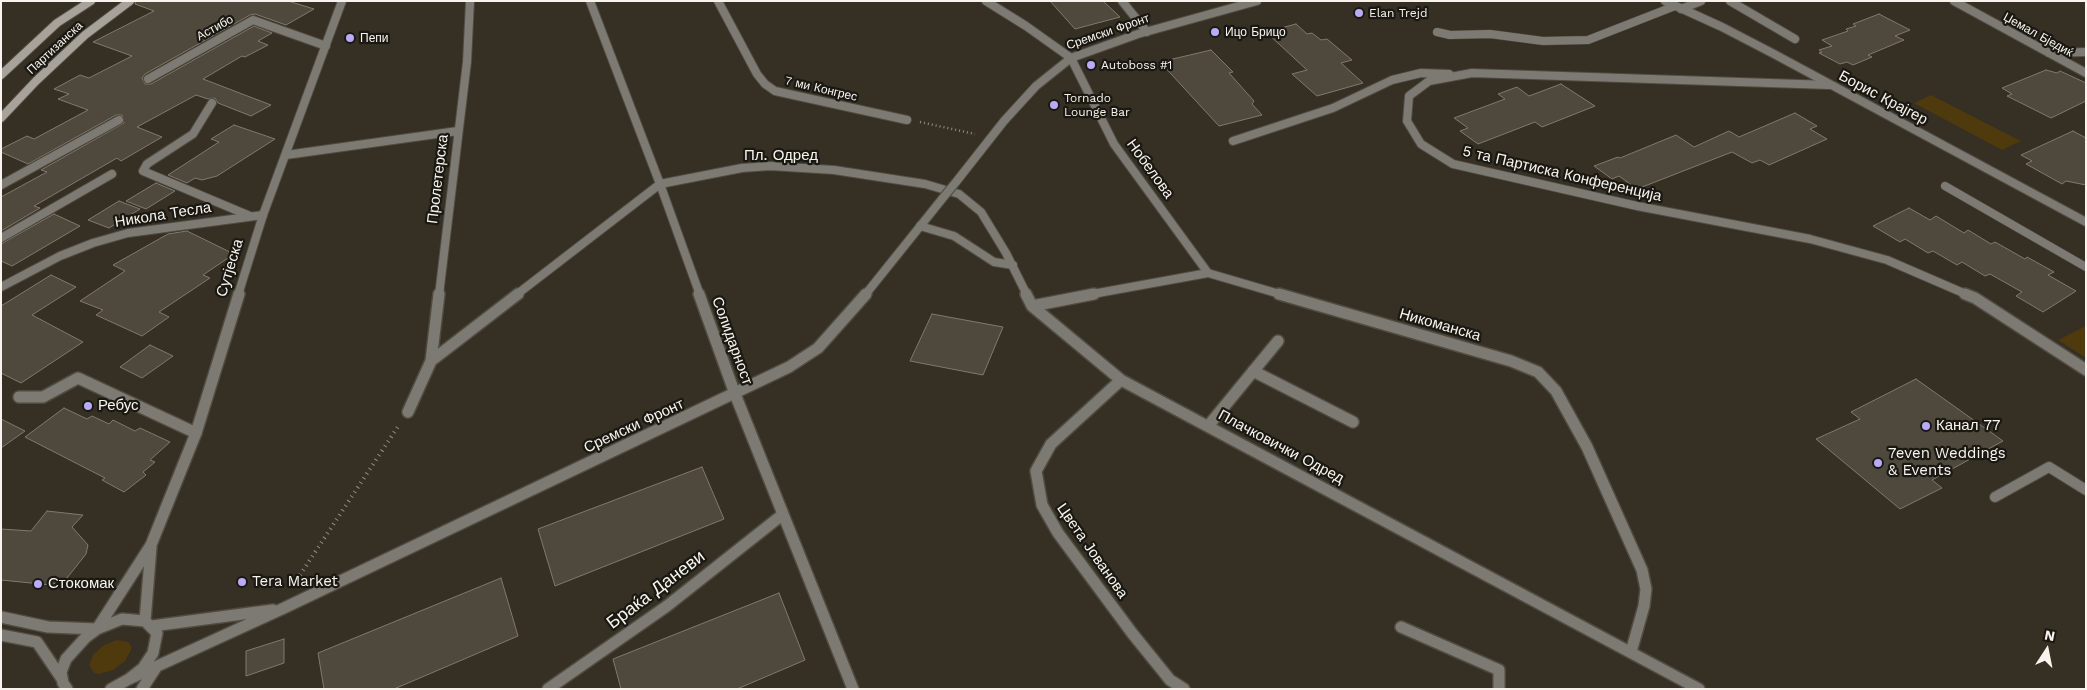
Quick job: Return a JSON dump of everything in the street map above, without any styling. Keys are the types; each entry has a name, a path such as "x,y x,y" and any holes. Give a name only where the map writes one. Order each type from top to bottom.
{"main road":[{"name":"Партизанска","path":"1,75 46,33 91,1"},
{"name":"Партизанска","path":"1,118 36,81 85,35 130,1"}],"street":[{"name":"Сутјеска","path":"151,545 196,433 264,215 342,1"},
{"name":"Пролетерска","path":"408,412 431,361 466,62 470,1"},
{"name":"Солидарност","path":"590,1 660,184 735,394 853,689"},
{"name":"7 ми Конгрес","path":"718,1 757,74 775,91 790,96 907,120"},
{"name":"Нобелова","path":"986,1 1026,26 1071,58 1114,144 1208,273"},
{"path":"1122,1 1147,32"},
{"name":"Сремски Фронт","path":"129,679 284,608 735,394 789,366 818,348 848,316 991,138 1036,86 1071,58 1147,32 1257,1"},
{"name":"Борис Крајгер","path":"1665,1 1722,27 2086,222"},
{"path":"1678,7 1701,1"},
{"path":"1730,1 1795,39"},
{"name":"Џемал Бједиќ","path":"1954,1 2086,73"},
{"name":"Астибо","path":"148,79 253,20 326,46"},
{"path":"2048,53 2086,52"},
{"path":"1233,141 1333,108 1392,80 1421,72 1459,76"},
{"name":"5 та Партиска Конференција","path":"1829,85 1482,74 1429,81 1409,96 1407,121 1422,144 1453,164 1637,206 1810,239 1887,260 1975,298 2086,370"},
{"name":"Никола Тесла","path":"212,103 193,134 147,164 143,170 251,216"},
{"path":"1,186 119,120"},
{"path":"286,155 458,131"},
{"name":"Пл. Одред","path":"660,184 742,168 770,166 834,170 902,180"},
{"path":"1,238 112,174"},
{"name":"Плачковички Одред","path":"902,180 943,188 958,194 981,212 1012,265 1032,306 1121,380 1699,689"},
{"name":"Пролетерска","path":"431,361 660,184"},
{"name":"Никола Тесла","path":"1,287 60,256 93,243 128,233 264,215"},
{"path":"920,226 954,236 994,262 1012,265"},
{"name":"Никоманска","path":"1032,306 1208,273 1511,362 1538,372 1556,391 1587,447 1642,570 1646,589 1644,606 1631,652"},
{"path":"1209,426 1278,341"},
{"path":"1254,371 1353,422"},
{"path":"19,397 43,397 78,378 196,433"},
{"name":"Цвета Јованова","path":"1121,380 1051,444 1036,471 1042,505 1058,533 1169,684 1184,689"},
{"name":"Браќа Даневи","path":"548,689 667,606 782,515"},
{"path":"111,689 129,679 142,668 153,653 157,633 148,623 151,545"},
{"path":"97,629 151,545"},
{"path":"65,684 61,672 66,659 74,647 97,629 122,619 135,619 148,623 284,608"},
{"path":"1,617 48,627 97,629"},
{"path":"1401,627 1499,670 1500,689"},
{"path":"1,635 37,642 65,684"},
{"path":"142,689 155,668"}],"lane":[{"path":"1437,32 1450,35 1490,34 1543,41 1588,40 1678,7"},
{"path":"1946,186 2086,267"},
{"path":"1995,497 2049,467 2086,490"}],"path":[{"path":"907,120 991,138"},
{"path":"300,575 408,412"}],"shaded area":[{"path":"1931,95 2021,141 2002,150 1914,103"},
{"path":"2086,326 2086,358 2058,340"},
{"path":"117,640 128,642 131,646 125,661 113,670 99,674 94,673 89,665 93,655 104,645"}],"building":[{"path":"136,1 288,1 314,9 286,25 255,14 250,15 145,74 142,78 145,84 151,84 254,26 272,33 258,41 268,45 245,57 242,56 203,79 271,105 251,116 218,103 215,98 208,99 196,95 137,127 162,137 121,161 117,158 34,206 40,208 1,231 1,197 47,172 41,170 124,123 122,115 116,115 28,164 1,152 1,149 27,136 34,139 88,110 58,99 69,94 54,89 80,75 89,78 132,56 93,42 154,11 135,4"},
{"path":"1050,1 1103,1 1120,17 1075,29"},
{"path":"1879,14 1910,30 1895,36 1904,40 1868,55 1872,57 1853,65 1847,62 1840,64 1819,53 1822,52 1819,50 1832,46 1822,40 1848,31 1846,29 1856,26 1853,24"},
{"path":"1296,24 1307,34 1312,33 1321,40 1327,39 1352,60 1341,63 1363,83 1317,96 1292,74 1307,70 1266,32"},
{"path":"1211,50 1233,72 1229,73 1254,101 1252,104 1262,115 1219,126 1160,62"},
{"path":"2046,70 2057,73 2060,71 2086,83 2086,101 2051,118 2007,96 2012,94 2002,88"},
{"path":"1561,84 1595,106 1542,127 1535,122 1478,144 1460,131 1468,128 1454,118 1505,99 1498,94 1517,87 1529,96"},
{"path":"1795,113 1817,126 1810,129 1827,139 1769,165 1760,160 1752,163 1732,152 1637,189 1619,176 1612,179 1594,166 1618,157 1620,158 1676,135 1694,147 1729,131 1739,137"},
{"path":"234,125 275,139 217,176 202,180 195,178 187,183 168,175 219,142 211,139"},
{"path":"2073,131 2086,138 2086,185 2066,181 2062,184 2026,164 2032,161 2021,155"},
{"path":"156,183 175,191 146,209 126,201"},
{"path":"119,201 140,209 109,228 88,220"},
{"path":"1909,208 1930,220 1936,216 1964,233 1968,230 1991,244 1995,242 2025,259 2027,257 2054,272 2048,275 2076,291 2043,312 2016,296 2022,292 1990,274 1985,276 1962,262 1957,265 1933,251 1928,253 1905,239 1900,242 1873,226"},
{"path":"54,214 80,226 12,266 1,261 1,244"},
{"path":"187,231 234,254 203,275 210,278 159,312 169,317 142,336 96,315 103,310 80,301 125,271 113,265 168,234"},
{"path":"51,275 76,287 32,315 83,342 21,383 1,373 1,306"},
{"path":"932,314 1003,327 983,375 910,361"},
{"path":"150,345 173,356 142,378 120,367"},
{"path":"1916,379 2003,441 1932,480 1942,488 1900,509 1816,439 1860,419 1851,412"},
{"path":"64,408 87,419 92,416 109,424 113,420 135,431 140,428 170,442 150,460 155,462 143,472 146,475 124,492 102,480 105,478 25,437"},
{"path":"1,419 25,431 1,448"},
{"path":"702,467 724,519 555,586 538,529"},
{"path":"47,511 83,515 72,527 88,545 86,554 67,578 51,585 1,580 1,529 31,531"},
{"path":"501,578 518,636 394,689 324,689 318,653"},
{"path":"779,593 805,660 737,689 621,689 613,659"},
{"path":"284,639 284,663 246,676 246,651"}],"place":[{"name":"Elan Trejd","path":"1359,13"},
{"name":"Ицо Брицо","path":"1215,32"},
{"name":"Пепи","path":"350,38"},
{"name":"Autoboss #1","path":"1091,65"},
{"name":"Tornado Lounge Bar","path":"1054,105"},
{"name":"Ребус","path":"88,406"},
{"name":"Канал 77","path":"1926,426"},
{"name":"7even Weddings & Events","path":"1878,463"},
{"name":"Tera Market","path":"242,582"},
{"name":"Стокомак","path":"38,584"}]}
